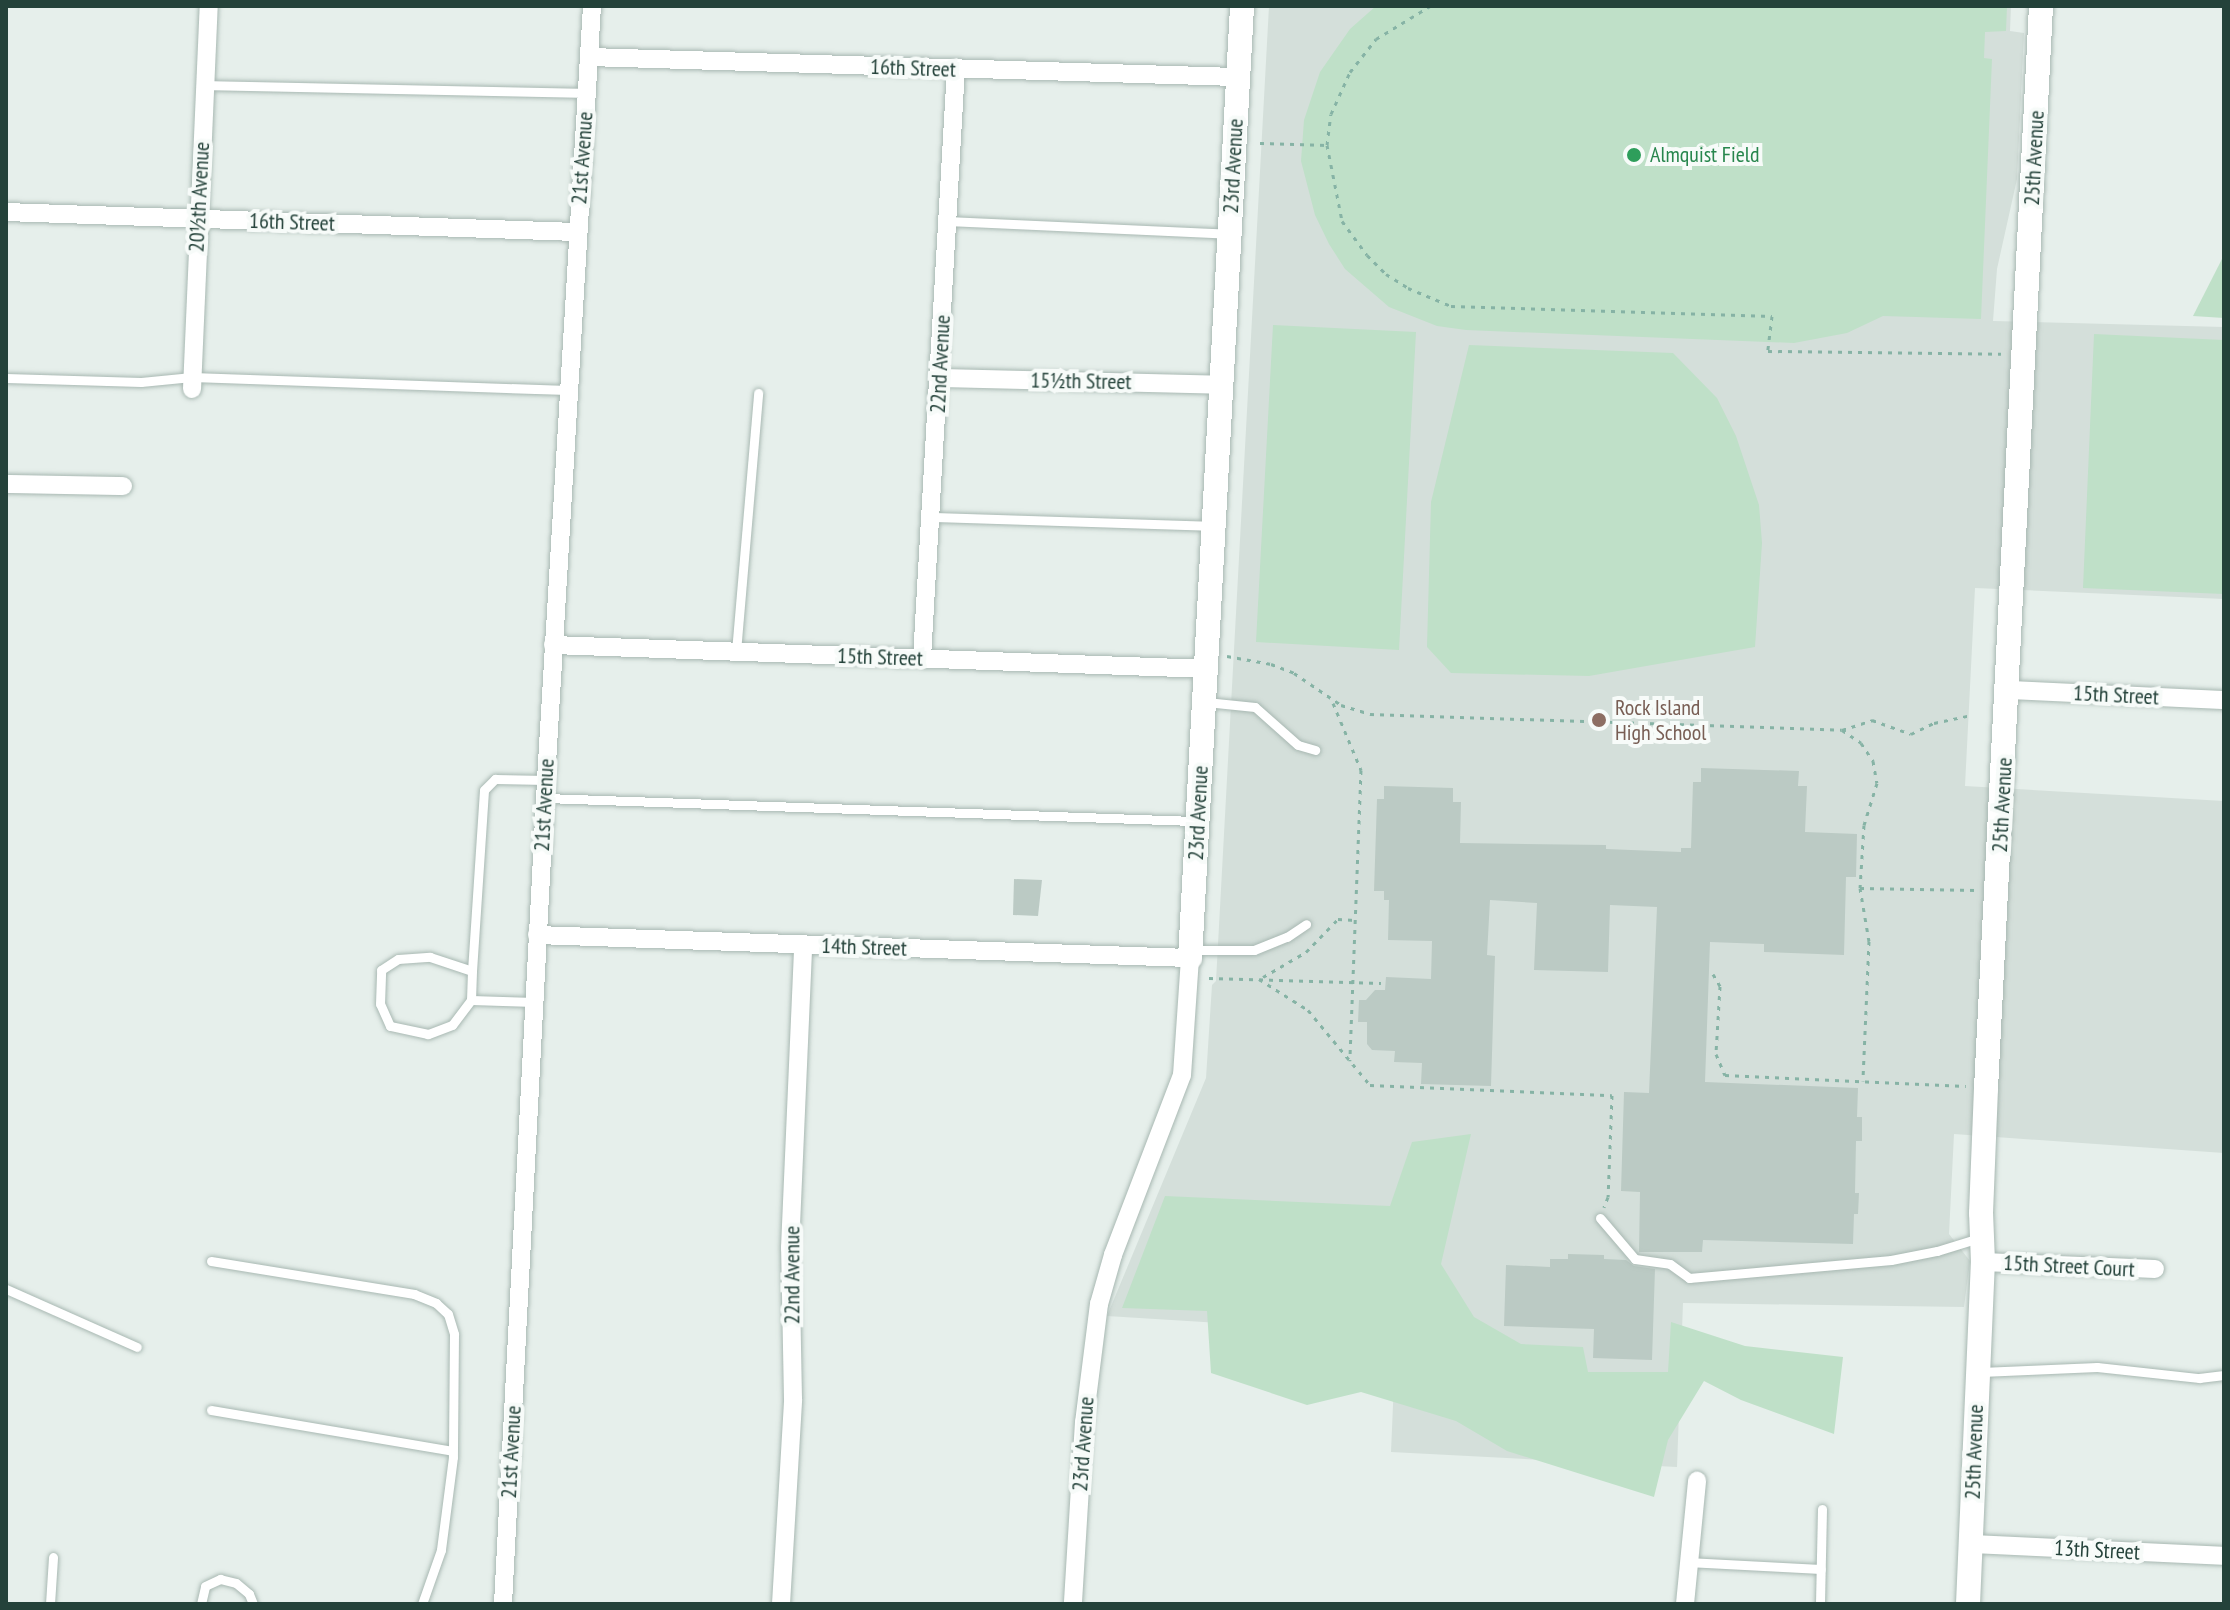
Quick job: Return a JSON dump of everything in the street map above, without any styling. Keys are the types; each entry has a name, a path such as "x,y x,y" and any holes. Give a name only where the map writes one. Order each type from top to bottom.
{"street":[{"name":"20½th Avenue","path":"192,383 209,6"},
{"name":"21st Avenue","path":"503,1604 553,645 592,6"},
{"name":"23rd Avenue","path":"1073,1604 1084,1422 1099,1304 1113,1255 1182,1075 1205,702 1217,662 1214,526 1242,6"},
{"name":"25th Avenue","path":"1968,1604 1983,1262 1986,1088 2009,690 2041,6"},
{"name":"16th Street","path":"589,57 1237,77"},
{"name":"22nd Avenue","path":"922,658 956,69"},
{"name":"16th Street","path":"6,212 577,232"},
{"name":"15½th Street","path":"940,378 1222,385"},
{"path":"6,484 123,486"},
{"name":"15th Street","path":"553,645 922,658 1217,662"},
{"name":"15th Street","path":"2009,690 2224,700"},
{"name":"14th Street","path":"537,935 1190,954"},
{"name":"22nd Avenue","path":"781,1604 793,1399 790,1248 803,945"},
{"name":"15th Street Court","path":"1983,1262 2155,1269"},
{"path":"1685,1604 1697,1481"},
{"name":"13th Street","path":"1971,1544 2224,1556"}],"lane":[{"path":"205,85 586,93"},
{"path":"946,221 1230,234"},
{"path":"6,378 568,390"},
{"path":"736,652 758,393"},
{"path":"931,517 1214,526"},
{"path":"1205,702 1255,707 1298,745 1315,750"},
{"path":"472,971 430,957 398,959 381,970 380,1004 390,1026 428,1034 452,1025 471,1000 484,790 495,779 545,789 1198,821"},
{"path":"1190,954 1254,950 1287,937 1306,924"},
{"path":"471,1000 534,1002"},
{"path":"1600,1218 1635,1259 1670,1264 1689,1278 1891,1260 1937,1251 1982,1237"},
{"path":"211,1261 414,1294 436,1303 448,1314 454,1334 453,1451 441,1550 422,1604"},
{"path":"6,1289 137,1347"},
{"path":"1976,1372 2097,1367 2199,1378 2224,1375"},
{"path":"211,1410 453,1451"},
{"path":"1820,1604 1822,1509"},
{"path":"50,1604 53,1557"},
{"path":"1687,1562 1821,1569"},
{"path":"201,1604 205,1586 220,1579 236,1583 249,1594 253,1604"}],"path":[{"path":"1430,6 1391,28 1361,56 1339,90 1327,145 1342,221 1367,255 1386,274 1408,288 1451,306 1772,316 1768,351 2024,354"},
{"path":"1260,143 1327,145"},
{"path":"1217,662 1271,664 1294,673 1332,700 1370,714 1842,730 1872,720 1911,734 1934,723 1972,715"},
{"path":"1332,700 1361,770 1350,1061"},
{"path":"1842,730 1861,743 1873,761 1877,783 1864,825 1860,888 1869,941 1863,1081"},
{"path":"1860,888 1997,890"},
{"path":"1259,979 1306,952 1338,919 1355,920"},
{"path":"1713,974 1720,986 1716,1054 1725,1075 1986,1088"},
{"path":"1209,978 1381,983"},
{"path":"1259,979 1308,1010 1370,1085 1612,1095 1608,1197 1600,1218"}],"shaded area":[{"name":"Rock Island High School","path":"1269,6 2011,6 2010,31 2024,33 2017,179 1997,269 1993,321 2224,327 2224,599 1975,588 1965,786 2224,801 2224,1153 1954,1134 1949,1234 1970,1261 1964,1307 1683,1303 1677,1467 1391,1452 1396,1334 1107,1316 1206,1078 1212,985 1216,981"}],"green space":[{"path":"1376,6 2007,6 2006,31 1985,32 1984,58 1992,59 1981,319 1883,316 1847,333 1794,343 1466,330 1437,326 1389,307 1345,269 1329,244 1315,215 1301,161 1304,120 1320,72 1350,29"},
{"path":"2224,255 2224,318 2193,316"},
{"path":"1273,325 1416,332 1399,650 1256,642"},
{"path":"2094,334 2224,340 2224,594 2083,588"},
{"path":"1469,345 1673,353 1717,398 1736,436 1759,505 1762,543 1755,647 1589,676 1451,673 1427,647 1431,502"},
{"path":"1471,1134 1441,1264 1474,1317 1521,1344 1583,1347 1588,1372 1668,1372 1671,1322 1745,1346 1843,1357 1834,1434 1741,1400 1704,1381 1668,1440 1654,1497 1507,1451 1456,1421 1361,1392 1307,1405 1211,1373 1207,1311 1122,1308 1165,1196 1390,1206 1412,1142"}],"building":[{"path":"1701,768 1799,771 1798,786 1807,786 1805,832 1857,834 1856,877 1846,877 1844,955 1764,952 1764,944 1710,942 1705,1082 1858,1088 1857,1117 1862,1117 1862,1141 1856,1141 1855,1193 1859,1193 1858,1214 1854,1214 1853,1244 1703,1240 1702,1252 1639,1252 1640,1192 1621,1191 1624,1092 1649,1093 1657,907 1610,905 1608,972 1534,970 1537,903 1490,900 1487,955 1495,956 1491,1086 1421,1084 1422,1063 1394,1062 1395,1051 1372,1050 1367,1044 1367,1022 1358,1022 1359,1000 1366,1000 1375,990 1385,990 1386,977 1431,979 1432,941 1388,940 1389,900 1384,900 1384,891 1374,891 1377,799 1384,799 1384,786 1453,788 1453,802 1461,802 1460,843 1606,845 1606,849 1681,852 1681,848 1691,848 1693,782 1701,782"},
{"path":"1014,879 1042,880 1038,916 1013,915"},
{"path":"1568,1254 1604,1255 1604,1259 1626,1260 1634,1266 1655,1269 1652,1360 1593,1358 1594,1329 1504,1326 1506,1265 1550,1267 1550,1259 1568,1259"}],"place":[{"name":"Almquist Field","path":"1634,155"},
{"name":"Rock Island High School","path":"1599,720"}]}
